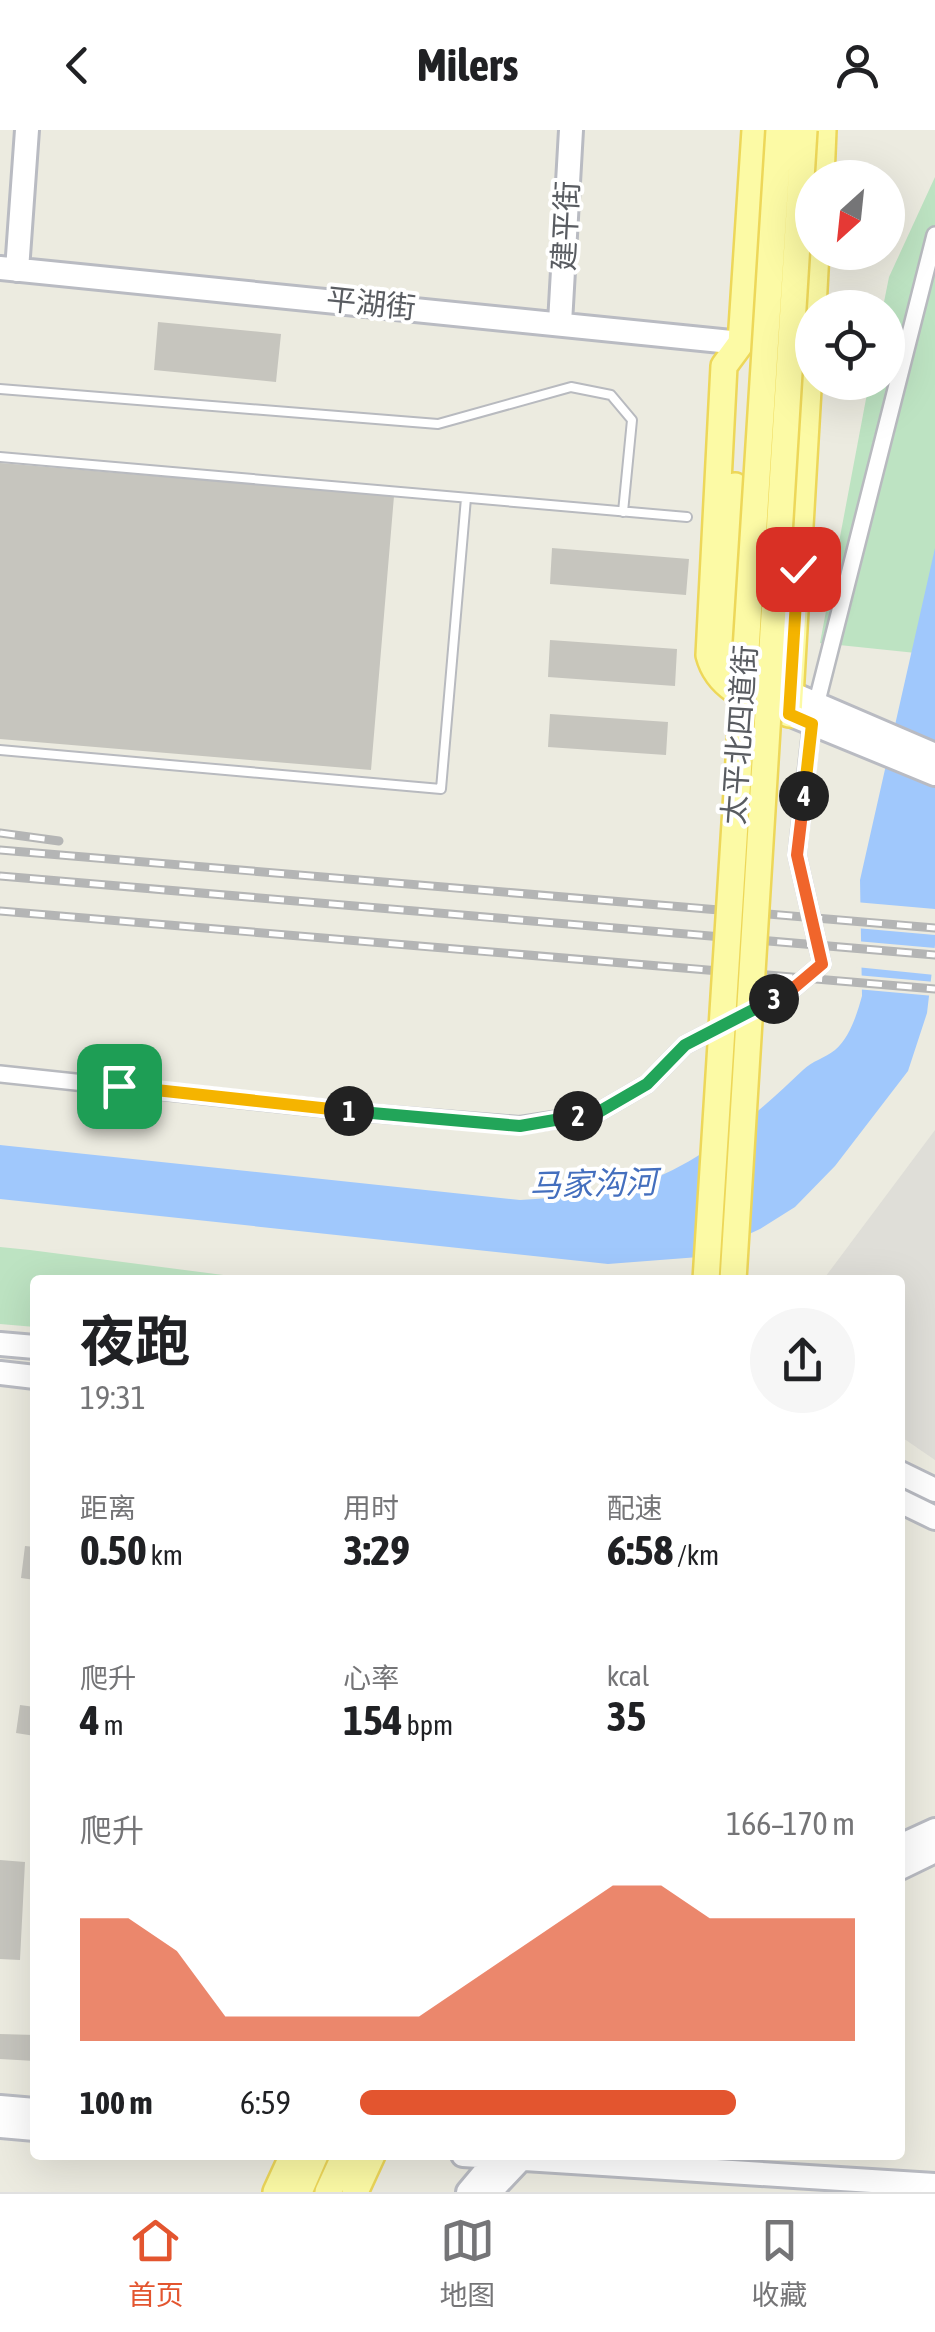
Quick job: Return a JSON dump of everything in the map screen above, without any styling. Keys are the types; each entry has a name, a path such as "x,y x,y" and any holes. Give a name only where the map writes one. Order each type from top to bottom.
{"main road":[{"path":"755,130 741,343 724,366 710,655 716,674 729,688 802,709 810,400"},
{"name":"太平北四道街","path":"706,1275 778,130"},
{"name":"太平北四道街","path":"733,1275 804,130"},
{"path":"822,160 824,130"},
{"path":"276,2192 291,2160"},
{"path":"299,2192 314,2160"},
{"path":"328,2192 344,2160"},
{"path":"355,2192 370,2160"}],"street":[{"path":"8,269 27,130"},
{"name":"建平街","path":"560,323 571,130"},
{"path":"0,1074 520,1126 597,1113 647,1084 685,1045 790,991 822,964 797,855 802,709 935,235"},
{"name":"平湖街","path":"8,269 741,343"},
{"path":"802,709 865,735 935,755"},
{"path":"865,735 935,774"},
{"path":"0,1344 30,1347"},
{"path":"0,1373 30,1376"},
{"path":"905,1475 935,1490"},
{"path":"905,1503 935,1518"},
{"path":"905,1844 935,1830"},
{"path":"905,1865 935,1850"},
{"path":"0,2107 30,2110"},
{"path":"0,2126 30,2128"},
{"path":"468,2192 506,2160"},
{"path":"490,2192 508,2160"},
{"path":"557,2160 935,2184"}],"lane":[{"path":"0,389 438,424 572,387 611,394 632,420 624,512"},
{"path":"0,457 687,517"},
{"path":"0,750 440,789 466,498"}],"shaded area":[{"path":"935,1130 935,1460 905,1439 905,1275 827,1275"}],"green space":[{"path":"935,177 935,655 820,643 866,400 905,400 905,290 886,290 892,270 905,270 905,242"},
{"path":"0,1247 223,1275 30,1275 30,1327 0,1324"}],"water":[{"path":"935,548 935,945 927,1013 908,1071 835,1166 795,1207 760,1229 699,1257 608,1264 0,1199 0,1145 520,1200 581,1195 641,1183 706,1150 807,1067 835,1050 855,1018 862,996 860,880"}],"pier":[{"path":"855,902 935,909 935,935 856,928"},
{"path":"856,941 935,948 935,975 856,967"},
{"path":"856,975 935,982 934,996 856,989"}],"building":[{"path":"158,322 281,334 276,382 154,370"},
{"path":"0,463 394,496 371,770 0,739"},
{"path":"552,548 689,559 686,595 550,584"},
{"path":"550,640 677,649 675,686 548,677"},
{"path":"550,714 668,722 666,755 548,747"},
{"path":"25,1546 30,1546 30,1579 21,1578"},
{"path":"20,1705 30,1706 30,1735 16,1733"},
{"path":"0,1860 25,1862 20,1960 0,1959"},
{"path":"0,2034 30,2035 30,2061 0,2059"}],"railway":[{"path":"0,833 59,841"},
{"path":"0,850 935,928"},
{"path":"0,876 935,955"},
{"path":"0,911 935,989"}],"route":[{"path":"119,1086 520,1126 597,1113 647,1084 685,1045 790,991 822,964 797,855 812,724 789,714 798,569"}],"water label":[{"name":"马家沟河","path":"593,1184"}]}
